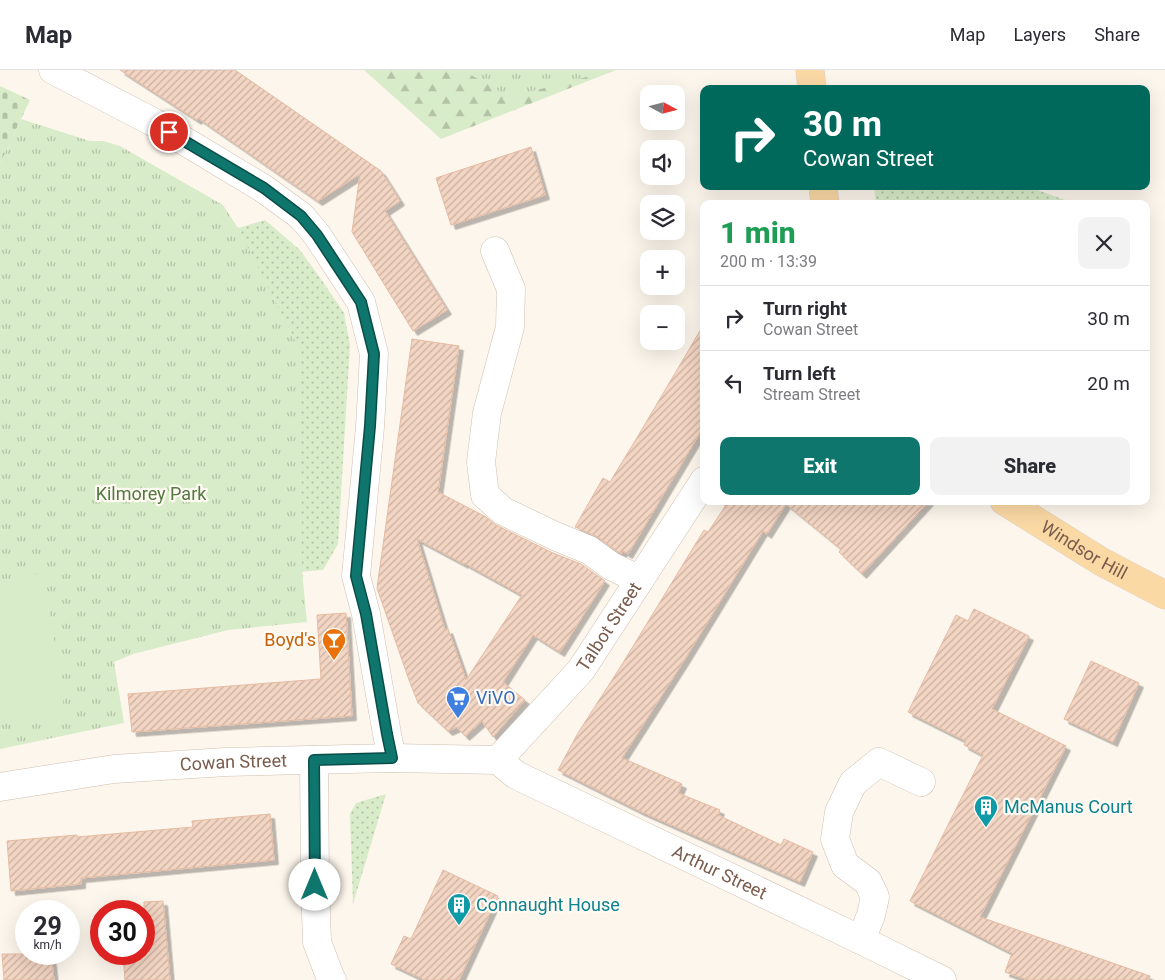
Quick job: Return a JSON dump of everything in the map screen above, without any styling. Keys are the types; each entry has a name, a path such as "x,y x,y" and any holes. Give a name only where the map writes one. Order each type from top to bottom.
{"main road":[{"path":"810,70 812,85"},
{"name":"Windsor Hill","path":"1010,505 1102,562 1165,595"}],"street":[{"path":"53,70 153,122 264,188 301,216 317,235 361,302 374,354 370,426 356,576 366,614 392,758"},
{"path":"495,251 511,289 510,327 487,413 481,462 485,495 503,511 555,536 590,550 611,566 640,580"},
{"name":"Talbot Street","path":"498,760 581,670 700,487"},
{"name":"Cowan Street","path":"0,787 114,768 226,762 392,758 498,760"},
{"path":"314,760 317,942 332,980"},
{"name":"Arthur Street","path":"498,760 516,775 942,980"},
{"path":"861,940 871,915 875,898 868,882 845,866 835,839 839,812 853,782 879,762 921,782"}],"green space":[{"path":"364,70 616,70 441,139"},
{"path":"462,70 613,70 510,97"},
{"path":"0,86 30,100 0,164"},
{"name":"Kilmorey Park","path":"21,119 90,141 103,141 120,146 223,205 238,228 300,350 302,571 307,622 228,630 133,654 114,662 124,723 0,749 0,164"},
{"path":"874,190 1037,190 1065,200 876,200"},
{"path":"265,220 300,250 344,313 350,345 338,544 323,570 151,584 214,235"},
{"path":"44,573 65,715 0,724 0,580"},
{"path":"386,794 353,904 350,814 356,803"}],"building":[{"path":"120,70 235,70 381,171 400,201 385,211 447,310 413,331 352,232 360,174 318,201 198,118 197,120"},
{"path":"531,147 545,195 451,225 436,178"},
{"path":"700,331 700,433 628,554 623,551 621,554 598,537 575,527 603,478 610,482"},
{"path":"412,339 459,346 438,492 486,517 496,525 553,553 581,564 605,581 560,652 533,635 503,682 525,700 493,737 482,721 465,736 457,727 448,731 418,703 377,588","holes":["417,539 522,595 466,680 448,629 445,630"]},
{"path":"726,505 785,505 767,534 763,531 622,758 682,784 678,793 720,810 718,815 781,845 784,839 813,852 800,882 640,811 558,770 578,733 704,530 708,532"},
{"path":"787,505 925,505 862,574 839,552 841,549"},
{"name":"McManus Court","path":"974,609 1029,636 992,709 1066,746 980,917 1150,976 1149,980 1028,980 1005,972 1012,953 910,901 983,755 964,745 966,741 908,712 956,615 968,621"},
{"path":"346,613 352,716 132,732 128,694 321,679 317,615"},
{"path":"1091,661 1139,683 1113,742 1064,719"},
{"path":"270,814 274,860 81,878 81,884 11,891 7,841 193,827 192,821"},
{"name":"Connaught House","path":"443,870 498,896 459,980 425,980 391,964 404,936 411,939"},
{"path":"155,901 163,901 170,980 125,980 124,965 155,965"},
{"path":"2,954 15,954 15,965 52,965 54,980 4,980"}],"place":[{"name":"Boyd's","path":"334,661"},
{"name":"ViVO","path":"458,719"},
{"name":"McManus Court","path":"986,828"},
{"name":"Connaught House","path":"459,926"}],"route":[{"path":"169,132 264,188 301,216 317,235 361,302 374,354 370,426 356,576 366,614 392,758 314,760 315,885"}]}
